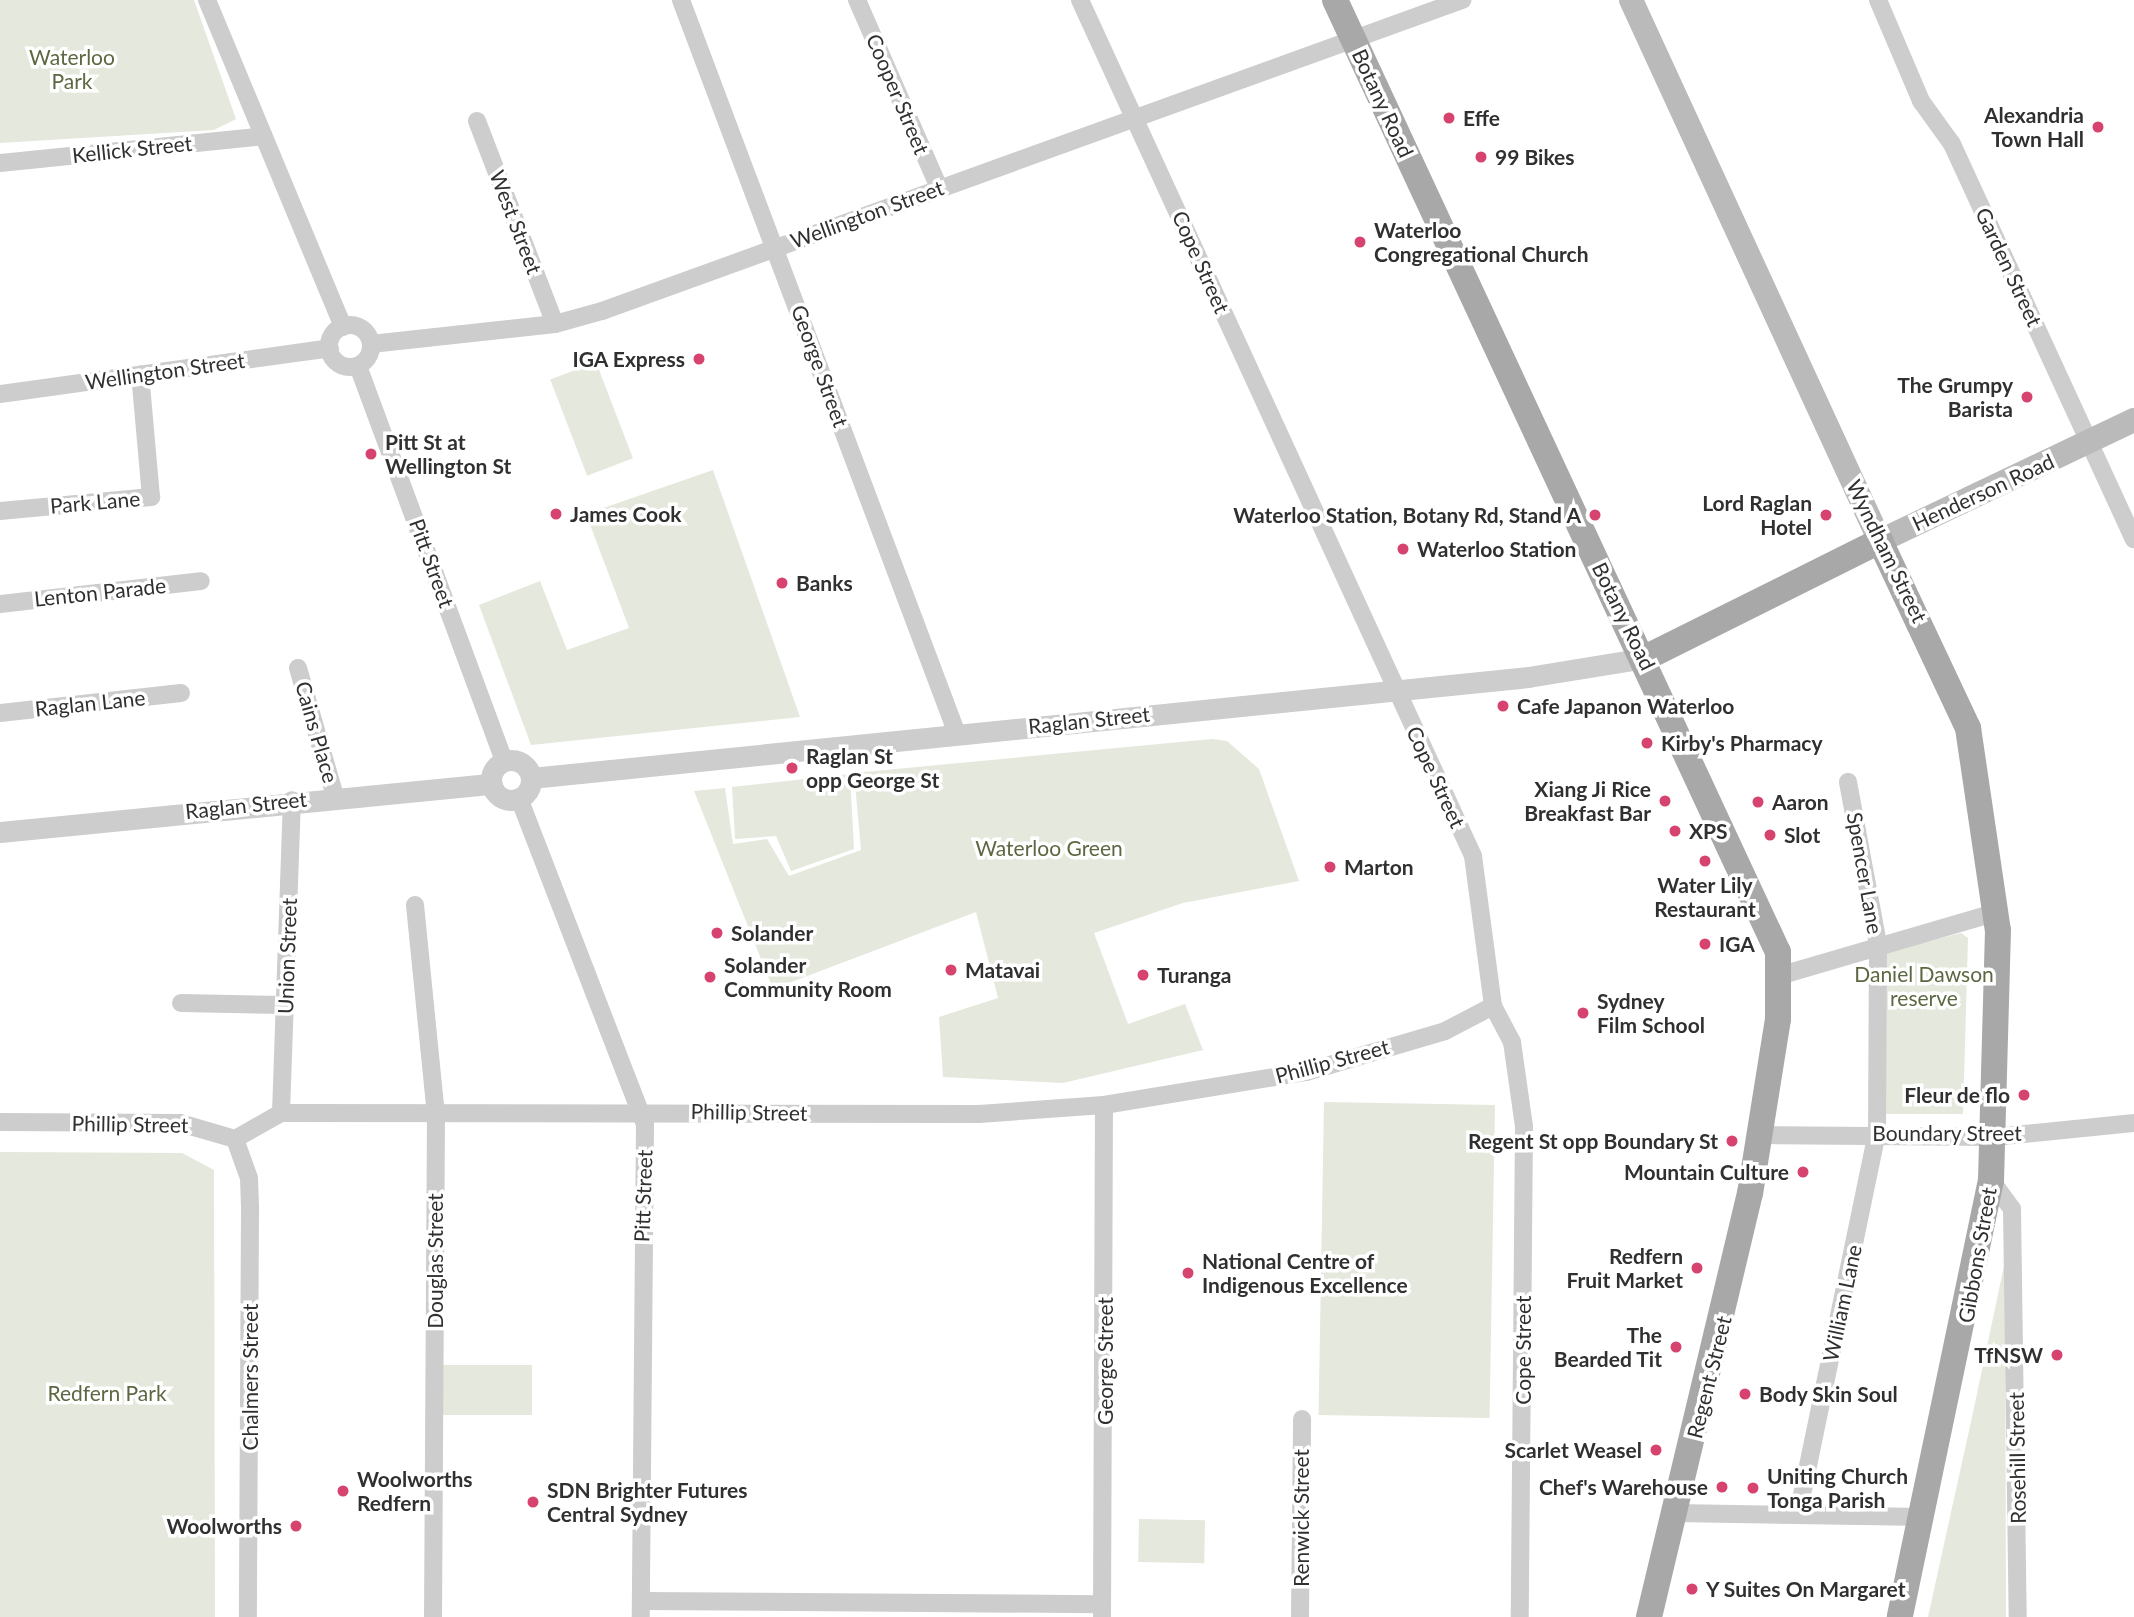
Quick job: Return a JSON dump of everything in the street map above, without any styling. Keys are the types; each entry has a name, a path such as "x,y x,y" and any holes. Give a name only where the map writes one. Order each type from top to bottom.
{"main road":[{"name":"Botany Road","path":"1335,0 1645,658 1778,952 1782,975 1760,1135"},
{"name":"Wyndham Street","path":"1631,0 1968,729 1997,912 1994,1138"},
{"name":"Henderson Road","path":"1645,658 1880,541 2134,421"},
{"name":"Regent Street","path":"1648,1617 1719,1340 1760,1135"},
{"name":"Gibbons Street","path":"1900,1617 1924,1517 1992,1180 1994,1138"}],"street":[{"path":"206,0 343,327"},
{"name":"George Street","path":"681,0 957,734"},
{"name":"Cooper Street","path":"857,0 939,188"},
{"name":"Cope Street","path":"1080,0 1473,856 1493,1006 1512,1042 1524,1126 1520,1617"},
{"name":"Wellington Street","path":"371,344 555,324 1462,0"},
{"name":"Garden Street","path":"1878,0 1921,101 1952,144 2134,539"},
{"name":"West Street","path":"477,121 555,324"},
{"name":"Kellick Street","path":"0,163 264,136"},
{"path":"343,327 362,329 371,344 358,366 340,364 330,348 343,327"},
{"name":"Wellington Street","path":"0,394 330,348"},
{"name":"Pitt Street","path":"358,366 504,761"},
{"name":"Park Lane","path":"0,510 151,497 140,374"},
{"name":"Lenton Parade","path":"0,604 201,581"},
{"name":"Raglan Street","path":"531,778 1612,668 1645,658"},
{"name":"Cains Place","path":"298,668 335,796"},
{"name":"Raglan Lane","path":"0,713 181,693"},
{"path":"504,761 522,762 531,778 519,798 499,796 492,784 504,761"},
{"name":"Spencer Lane","path":"1848,782 1878,944 1877,1133"},
{"name":"Raglan Street","path":"0,832 292,800 492,784"},
{"name":"Pitt Street","path":"519,798 643,1113 641,1609"},
{"name":"Union Street","path":"281,1113 292,800"},
{"name":"Douglas Street","path":"415,905 436,1114 433,1617"},
{"path":"1782,975 1878,944 1997,912"},
{"path":"181,1003 286,1005"},
{"name":"Phillip Street","path":"0,1122 180,1123 235,1139 281,1113 979,1114 1104,1105 1306,1072 1445,1031 1493,1006"},
{"name":"George Street","path":"1102,1611 1104,1105"},
{"name":"Boundary Street","path":"1760,1135 1877,1133 1994,1138 2134,1123"},
{"name":"William Lane","path":"1798,1514 1877,1133"},
{"name":"Chalmers Street","path":"235,1139 248,1178 250,1211 248,1617"},
{"name":"Rosehill Street","path":"1992,1180 2012,1209 2018,1617"},
{"name":"Renwick Street","path":"1300,1617 1301,1419"},
{"path":"1674,1513 1924,1517"},
{"path":"641,1609 1102,1611"}],"green space":[{"name":"Waterloo Park","path":"0,0 194,0 236,119 214,130 0,143"},
{"path":"596,362 633,458 587,476 550,380"},
{"path":"713,470 800,717 531,745 479,605 540,581 567,650 629,628 586,514"},
{"name":"Waterloo Green","path":"1212,739 1227,741 1259,769 1299,881 1183,903 1094,933 1128,1024 1185,1004 1203,1050 1063,1083 943,1077 939,1017 998,998 976,912 773,989 694,791 725,788 733,844 767,839 789,876 861,850 854,773"},
{"path":"850,774 854,849 791,871 776,836 735,839 732,787"},
{"name":"Daniel Dawson reserve","path":"1961,933 1968,938 1963,1114 1884,1114 1881,959 1888,951"},
{"path":"1324,1102 1495,1105 1490,1418 1319,1415"},
{"name":"Redfern Park","path":"0,1152 182,1153 214,1170 215,1617 0,1617"},
{"path":"2005,1261 2006,1617 1928,1617 1974,1408"},
{"path":"443,1365 532,1365 532,1415 443,1415"},
{"path":"1139,1519 1205,1520 1204,1563 1138,1562"}],"place":[{"name":"Effe","path":"1449,118"},
{"name":"Alexandria Town Hall","path":"2098,127"},
{"name":"99 Bikes","path":"1481,157"},
{"name":"Waterloo Congregational Church","path":"1360,242"},
{"name":"IGA Express","path":"699,359"},
{"name":"The Grumpy Barista","path":"2027,397"},
{"name":"Pitt St at Wellington St","path":"371,454"},
{"name":"James Cook","path":"556,514"},
{"name":"Waterloo Station, Botany Rd, Stand A","path":"1595,515"},
{"name":"Lord Raglan Hotel","path":"1826,515"},
{"name":"Waterloo Station","path":"1403,549"},
{"name":"Banks","path":"782,583"},
{"name":"Cafe Japanon Waterloo","path":"1503,706"},
{"name":"Kirby's Pharmacy","path":"1647,743"},
{"name":"Raglan St opp George St","path":"792,768"},
{"name":"Xiang Ji Rice Breakfast Bar","path":"1665,801"},
{"name":"Aaron","path":"1758,802"},
{"name":"XPS","path":"1675,831"},
{"name":"Slot","path":"1770,835"},
{"name":"Water Lily Restaurant","path":"1705,861"},
{"name":"Marton","path":"1330,867"},
{"name":"Solander","path":"717,933"},
{"name":"IGA","path":"1705,944"},
{"name":"Matavai","path":"951,970"},
{"name":"Turanga","path":"1143,975"},
{"name":"Solander Community Room","path":"710,977"},
{"name":"Sydney Film School","path":"1583,1013"},
{"name":"Fleur de flo","path":"2024,1095"},
{"name":"Regent St opp Boundary St","path":"1732,1141"},
{"name":"Mountain Culture","path":"1803,1172"},
{"name":"Redfern Fruit Market","path":"1697,1268"},
{"name":"National Centre of Indigenous Excellence","path":"1188,1273"},
{"name":"The Bearded Tit","path":"1676,1347"},
{"name":"TfNSW","path":"2057,1355"},
{"name":"Body Skin Soul","path":"1745,1394"},
{"name":"Scarlet Weasel","path":"1656,1450"},
{"name":"Chef's Warehouse","path":"1722,1487"},
{"name":"Uniting Church Tonga Parish","path":"1753,1488"},
{"name":"Woolworths Redfern","path":"343,1491"},
{"name":"SDN Brighter Futures Central Sydney","path":"533,1502"},
{"name":"Woolworths","path":"296,1526"},
{"name":"Y Suites On Margaret","path":"1692,1589"}]}
